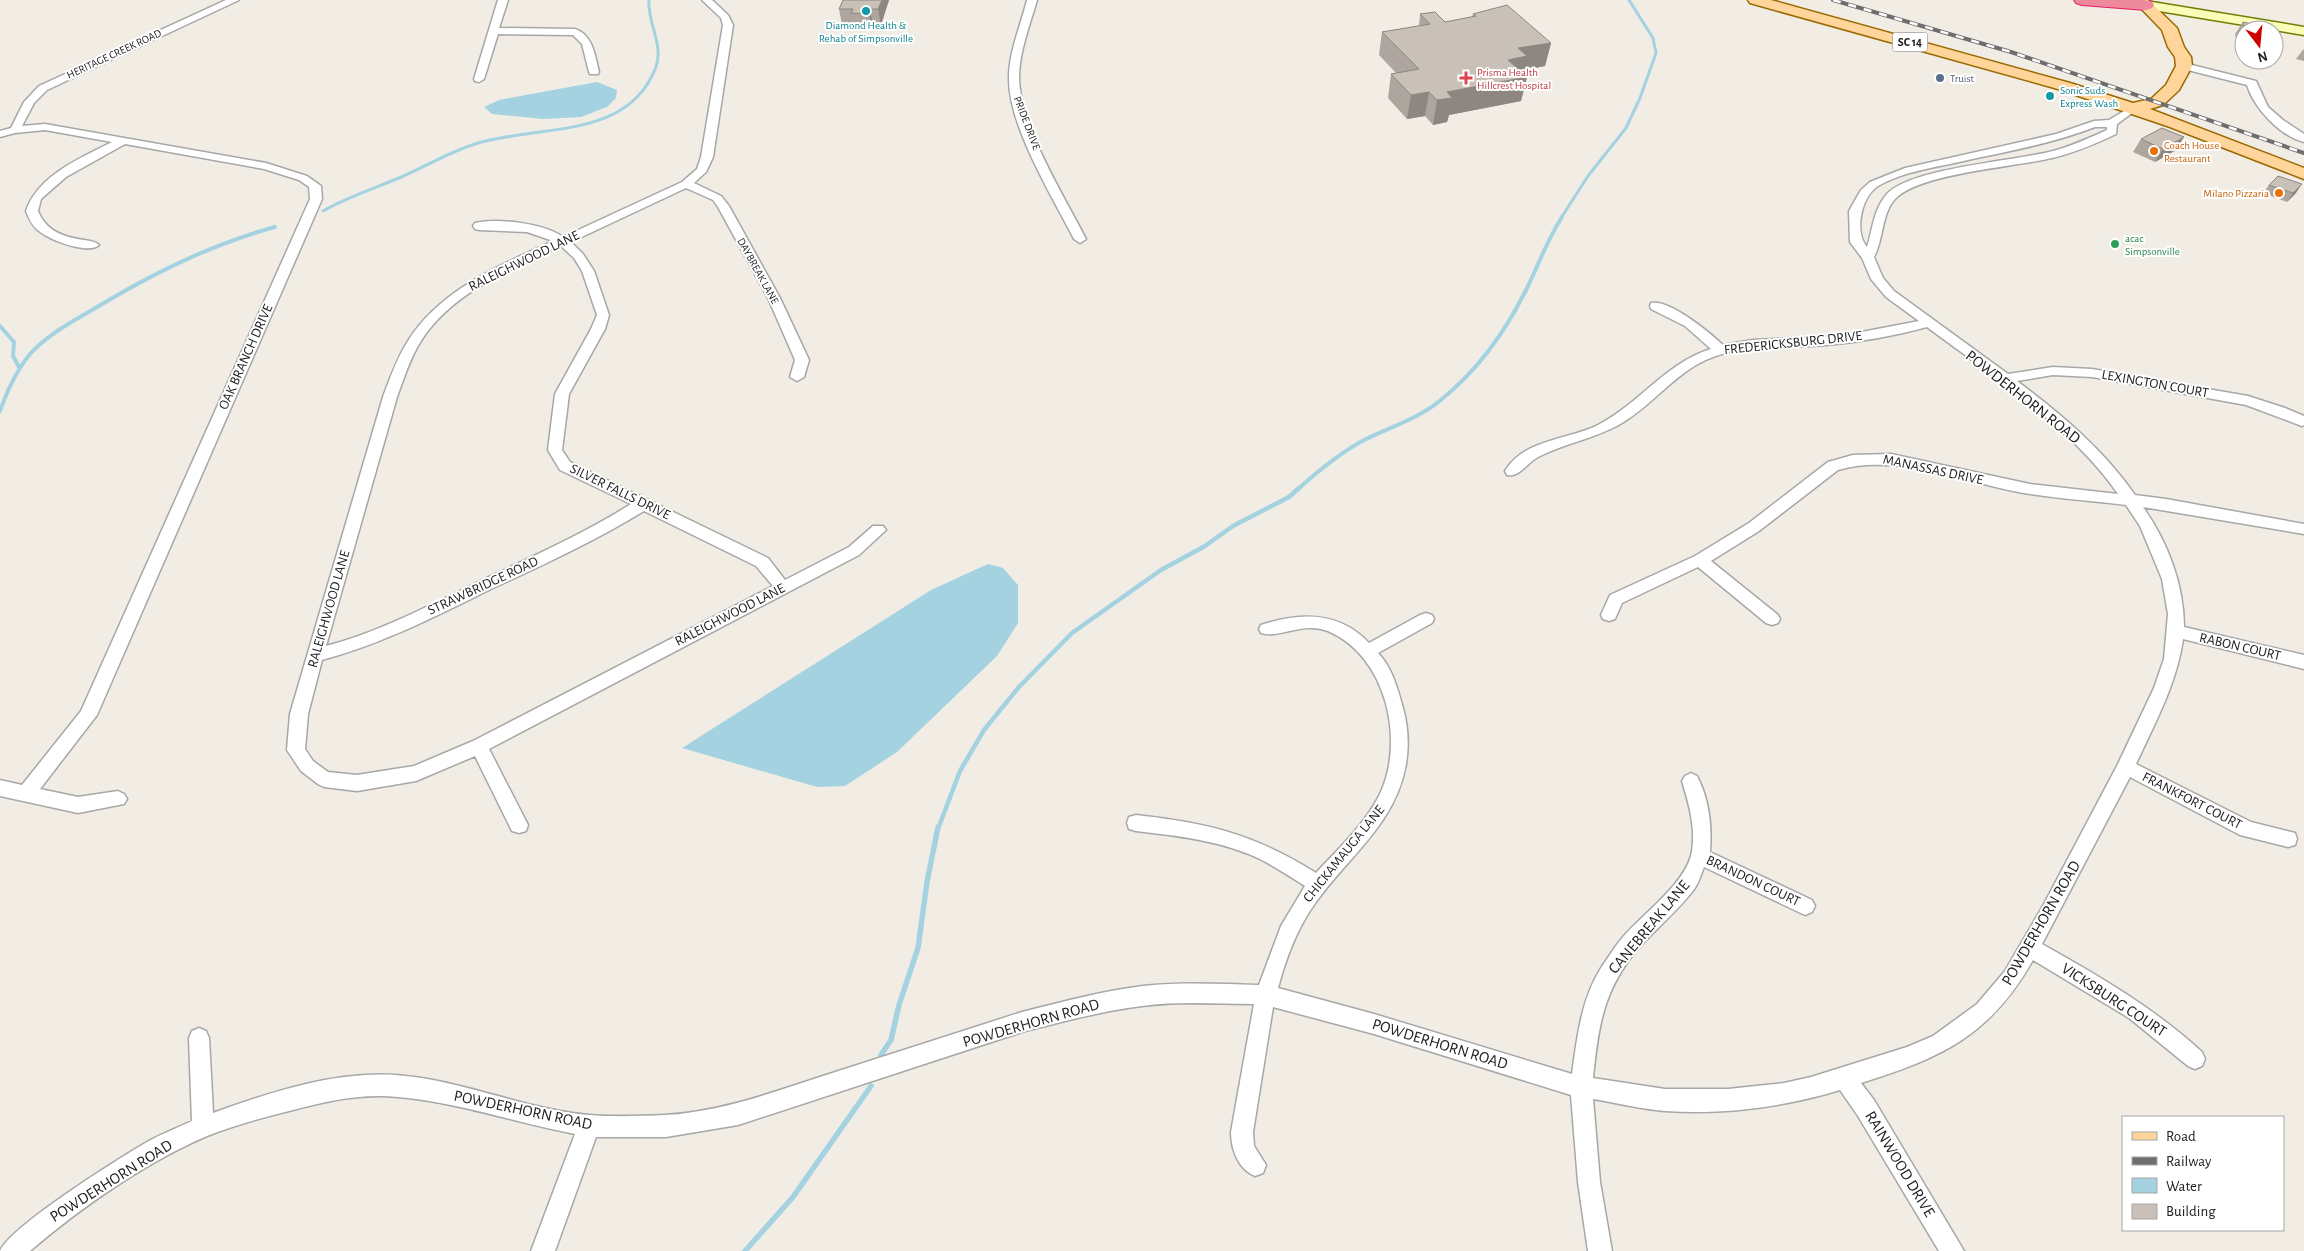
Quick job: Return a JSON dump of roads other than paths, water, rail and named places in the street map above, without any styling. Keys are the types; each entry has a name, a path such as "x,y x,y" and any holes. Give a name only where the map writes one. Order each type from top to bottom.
{"highway":[{"path":"2082,0 2143,3"}],"main road":[{"name":"SC 14","path":"1755,0 2008,70 2134,108 2304,174"},
{"path":"2134,108 2157,102 2172,87 2184,66 2183,58 2176,47 2169,28 2143,3"},
{"path":"2134,108 2141,96 2166,70 2176,47"}],"street":[{"name":"HERITAGE CREEK ROAD","path":"15,130 25,106 31,97 43,88 234,0"},
{"path":"479,79 504,0"},
{"name":"RALEIGHWOOD LANE","path":"707,0 725,17 728,25 707,157 702,170 686,184 498,271 465,290 440,310 418,335 403,361 390,397 315,654 300,714 296,750 307,766 324,779 357,783 416,773 479,746 854,552 878,530"},
{"name":"PRIDE DRIVE","path":"1032,0 1015,73 1016,98 1046,169 1080,239"},
{"path":"2143,3 2304,32"},
{"path":"495,31 576,32 583,36 587,42 594,72"},
{"path":"2184,66 2252,82 2262,108 2271,117 2304,139"},
{"name":"POWDERHORN ROAD","path":"12,1251 44,1224 156,1149 203,1127 250,1110 321,1092 374,1084 441,1093 545,1118 589,1126 666,1126 738,1114 824,1088 1022,1022 1110,1001 1180,993 1266,994 1374,1024 1581,1087 1665,1100 1728,1100 1784,1094 1844,1078 1910,1057 1940,1043 1984,1010 2004,989 2029,947 2126,767 2162,688 2172,659 2176,631 2176,614 2170,579 2164,560 2147,524 2114,476 2085,445 2050,414 1883,287 1868,257 1856,242 1855,211 1866,192 1880,181 1909,170 2059,137 2094,124 2112,123 2134,108"},
{"name":"POWDERHORN ROAD","path":"1868,257 1875,246 1879,214 1888,200 1901,188 1934,178 2052,155 2081,146 2112,132 2112,123"},
{"name":"OAK BRANCH DRIVE","path":"15,130 45,127 266,166 303,178 315,186 316,198 88,715 25,795"},
{"path":"0,134 15,130"},
{"path":"93,245 59,239 43,229 33,218 32,206 39,193 49,183 123,141"},
{"name":"DAYBREAK LANE","path":"686,184 717,198 723,206 774,298 802,360 798,377"},
{"path":"479,226 513,225 531,228 558,236 564,241"},
{"name":"SILVER FALLS DRIVE","path":"564,241 579,256 589,273 603,315 598,330 562,394 555,450 565,466 762,562 783,588"},
{"path":"1656,306 1690,323 1721,350"},
{"name":"FREDERICKSBURG DRIVE","path":"1512,471 1520,461 1530,454 1581,437 1620,418 1642,403 1676,373 1696,359 1721,350 1762,344 1842,339 1928,323"},
{"name":"LEXINGTON COURT","path":"2005,379 2053,371 2092,373 2248,401 2302,420"},
{"name":"MANASSAS DRIVE","path":"1609,615 1616,599 1700,560 1754,527 1833,466 1854,460 1891,459 2030,490 2235,515 2304,528"},
{"name":"STRAWBRIDGE ROAD","path":"315,654 357,641 444,605 596,533 643,504"},
{"path":"1700,560 1772,619"},
{"path":"1368,651 1426,619"},
{"name":"CHICKAMAUGA LANE","path":"1255,1164 1245,1151 1242,1131 1257,1037 1266,994 1277,958 1292,923 1318,884 1384,804 1394,783 1399,760 1400,729 1395,700 1389,684 1368,651 1347,633 1316,622 1298,621 1267,629"},
{"name":"RABON COURT","path":"2176,631 2304,662"},
{"path":"479,746 519,825"},
{"name":"FRANKFORT COURT","path":"2126,767 2247,829 2288,839"},
{"name":"CANEBREAK LANE","path":"1600,1251 1589,1182 1581,1087 1587,1038 1592,1014 1608,975 1629,945 1688,882 1700,856 1702,836 1699,807 1691,781"},
{"path":"0,788 25,795 78,805 118,799"},
{"path":"1136,823 1171,827 1232,840 1270,855 1318,884"},
{"name":"BRANDON COURT","path":"1700,856 1805,906"},
{"name":"VICKSBURG COURT","path":"2029,947 2142,1013 2195,1059"},
{"path":"199,1038 203,1127"},
{"name":"RAINWOOD DRIVE","path":"1844,1078 1866,1108 1952,1251"},
{"path":"543,1251 589,1126"}],"water":[{"path":"597,82 617,90 616,98 607,107 581,117 543,119 492,114 484,107 499,100"},
{"path":"988,564 1003,568 1018,585 1018,623 997,656 897,752 845,786 817,787 682,748 931,590"}],"waterway":[{"path":"323,211 341,201 399,178 465,147 500,138 579,126 603,119 625,107 643,91 656,67 658,59 657,42 650,17 649,0"},
{"path":"1561,218 1588,176 1626,128 1640,98 1656,53 1653,38 1629,0"},
{"path":"1297,490 1329,463 1355,445 1415,417 1433,406 1468,375 1501,334 1519,304 1562,217"},
{"path":"0,411 20,367 37,347 59,330 114,297 180,262 251,234 275,227"},
{"path":"0,326 14,342 13,356 19,367"},
{"path":"938,829 960,771 984,730 1019,687 1072,633 1161,570 1205,546 1233,526 1289,497 1299,488"},
{"path":"881,1055 891,1040 899,1005 918,948 927,882 938,827"},
{"path":"745,1251 793,1197 871,1086"}],"railway":[{"path":"1833,0 2011,52 2304,153"}],"place":[{"name":"Diamond Health & Rehab of Simpsonville","path":"866,11"},
{"name":"Prisma Health Hillcrest Hospital","path":"1466,78"},
{"name":"Truist","path":"1940,78"},
{"name":"Sonic Suds Express Wash","path":"2050,96"},
{"name":"Coach House Restaurant","path":"2154,151"},
{"name":"Milano Pizzaria","path":"2279,193"},
{"name":"acac Simpsonville","path":"2115,244"}]}
